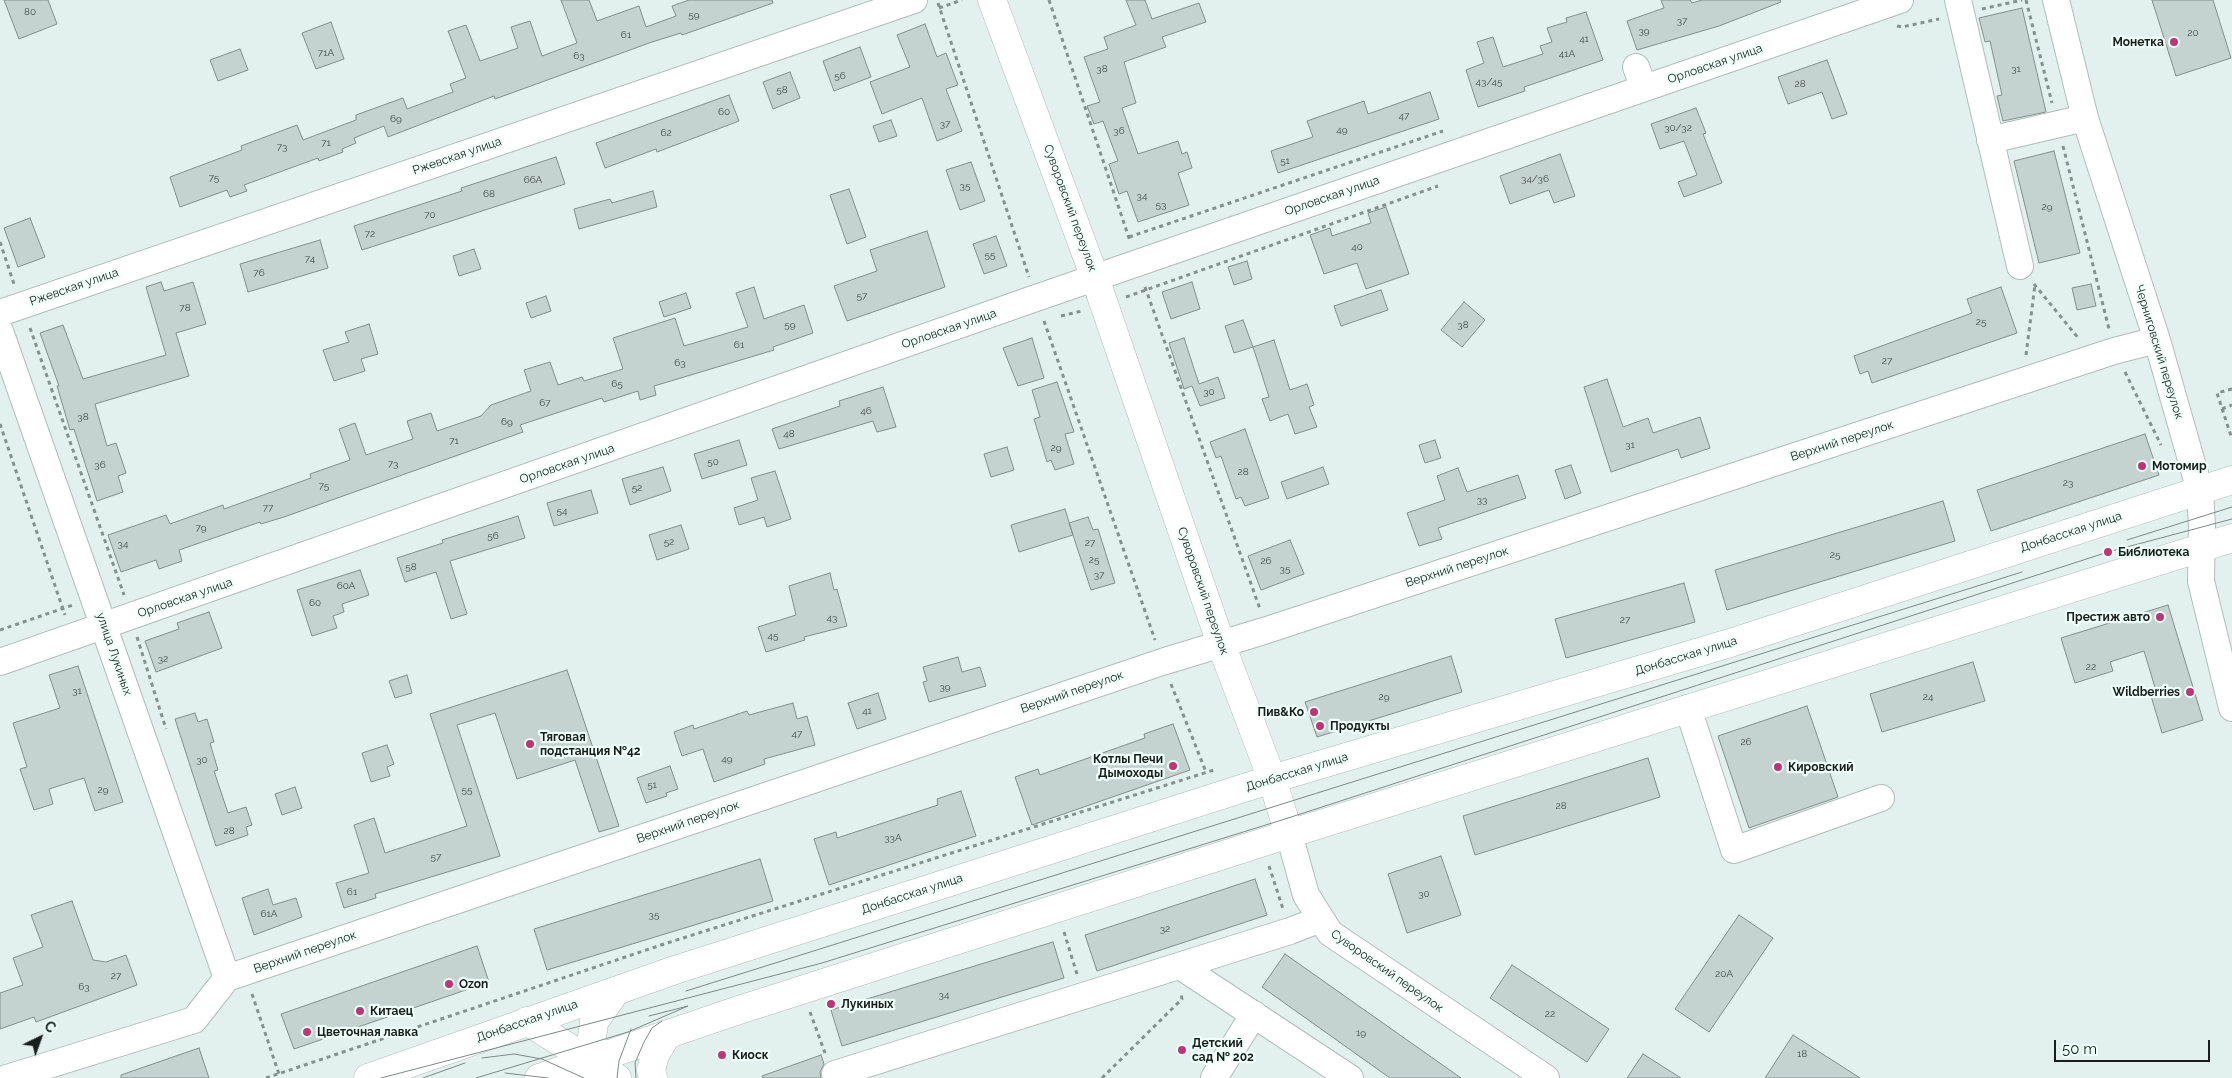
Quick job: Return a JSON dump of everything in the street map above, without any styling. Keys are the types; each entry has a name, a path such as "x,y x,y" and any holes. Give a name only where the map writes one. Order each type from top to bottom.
{"main road":[{"name":"Суворовский переулок","path":"992,0 1095,278 1221,644 1272,779 1289,834"},
{"name":"Донбасская улица","path":"368,1078 684,967 1272,779 1730,643 2232,480"},
{"path":"539,1078 588,1069 667,1034 1289,834 2232,538"},
{"path":"588,1069 594,1022 616,991"},
{"path":"527,1021 588,1069 617,1078"},
{"path":"653,1078 651,1070 655,1054 667,1034"}],"street":[{"name":"Ржевская улица","path":"0,312 914,0"},
{"name":"Орловская улица","path":"0,662 71,638 108,637 1038,314 1095,278 1640,78 1810,43 1900,0"},
{"path":"1958,0 1990,140 2027,275"},
{"name":"Черниговский переулок","path":"2056,0 2085,118 2157,340 2200,490 2202,526 2201,581 2232,708"},
{"path":"1990,140 2085,118"},
{"name":"улица Лукиных","path":"0,331 227,978"},
{"name":"Верхний переулок","path":"227,978 1162,662 1267,630 2104,354 2157,340"},
{"path":"1688,708 1734,850 1881,798"},
{"name":"Суворовский переулок","path":"1289,834 1306,895 1330,933 1546,1078"},
{"path":"836,1076 1321,919"},
{"path":"1180,966 1350,1078"},
{"path":"7,1078 194,1020 227,978"},
{"path":"1214,1078 1254,1014"}],"path":[{"path":"936,0 1038,314 1162,662 1206,772"},
{"path":"1049,0 1137,264 1267,630"},
{"path":"2026,0 2058,125 2104,354"},
{"path":"1129,237 1382,151"},
{"path":"2027,275 2104,354 2164,452"},
{"path":"2007,386 2025,360 2027,275"},
{"path":"2232,389 2217,393 2232,439"},
{"path":"2222,408 2232,406"},
{"path":"2227,424 2232,423"},
{"path":"0,424 63,608 71,638"},
{"path":"0,630 95,599"},
{"path":"108,637 145,632"},
{"path":"1064,932 1084,995"},
{"path":"1102,1078 1182,998 1180,966"},
{"path":"809,1012 836,1076"}],"building":[{"path":"4,0 48,0 57,24 19,39"},
{"path":"561,0 589,0 597,21 639,6 646,27 676,16 672,6 689,0 772,0 773,3 682,35 681,33 652,42 495,99 494,96 388,137 384,126 354,138 356,143 342,149 343,152 319,161 318,158 244,185 247,191 230,197 227,190 180,207 170,177 242,150 241,146 297,125 303,140 356,120 356,115 403,98 407,109 453,92 450,84 466,78 448,31 466,25 480,61 518,48 511,27 530,21 542,56 577,43"},
{"path":"1126,0 1145,0 1152,19 1199,3 1206,22 1162,37 1166,47 1124,62 1136,103 1122,108 1138,154 1178,141 1182,154 1187,152 1192,168 1178,173 1189,205 1138,222 1127,191 1119,194 1109,164 1118,161 1103,121 1094,124 1087,106 1100,102 1084,57 1108,49 1104,37 1136,25"},
{"path":"1661,0 1690,0 1692,3 1702,0 1780,0 1781,2 1719,26 1637,50 1627,21 1664,8"},
{"path":"2152,0 2213,0 2231,58 2176,76"},
{"path":"2022,8 2046,112 2003,121 1997,96 2002,95 1990,41 1985,42 1979,18"},
{"path":"1586,12 1603,60 1524,87 1525,91 1478,107 1466,70 1484,63 1477,42 1493,37 1503,67 1543,54 1540,46 1552,42 1547,28 1567,22 1566,18"},
{"path":"331,22 344,59 316,69 302,33"},
{"path":"925,24 937,57 946,53 958,85 946,89 962,131 937,141 922,98 882,114 870,82 910,67 897,35"},
{"path":"860,47 871,77 834,91 823,61"},
{"path":"240,49 248,70 218,81 210,60"},
{"path":"1827,60 1847,114 1832,119 1822,92 1788,104 1778,77"},
{"path":"790,72 800,98 773,109 763,82"},
{"path":"1430,92 1439,119 1278,173 1271,151 1313,137 1307,121 1364,101 1368,114"},
{"path":"729,95 739,121 657,152 656,149 605,168 596,143"},
{"path":"1696,108 1706,133 1703,134 1722,183 1684,197 1678,182 1697,175 1684,141 1660,149 1651,124"},
{"path":"891,120 897,136 879,142 873,126"},
{"path":"2054,151 2080,253 2039,263 2014,161"},
{"path":"1560,154 1575,196 1554,203 1549,190 1510,204 1500,176"},
{"path":"556,157 565,184 362,250 354,226 462,191 461,188"},
{"path":"971,162 985,201 960,210 946,170"},
{"path":"849,189 866,237 847,244 830,195"},
{"path":"653,191 657,207 579,229 574,209 610,199 612,203"},
{"path":"1386,207 1409,274 1366,289 1357,263 1324,274 1310,235 1330,228 1332,236 1371,223 1368,213"},
{"path":"30,218 45,257 18,267 4,228"},
{"path":"927,231 945,287 847,321 834,286 877,271 870,250"},
{"path":"996,236 1007,266 984,274 973,244"},
{"path":"320,240 328,268 248,292 240,264"},
{"path":"474,249 481,269 459,276 453,256"},
{"path":"1247,261 1252,279 1234,285 1228,267"},
{"path":"161,282 164,291 193,282 206,324 176,333 189,376 95,404 107,446 116,443 126,473 118,476 123,492 97,501 74,429 70,430 57,386 59,386 40,333 63,325 83,379 166,355 146,287"},
{"path":"1192,282 1200,309 1171,319 1162,292"},
{"path":"2091,284 2096,306 2077,310 2072,288"},
{"path":"754,287 764,319 804,305 813,333 773,347 774,350 654,386 656,395 640,400 638,391 604,402 602,398 520,425 523,432 284,517 261,524 260,522 179,550 182,561 159,569 156,560 121,572 108,535 166,515 170,524 223,505 224,509 311,478 310,474 350,460 339,429 355,423 366,455 413,439 407,421 431,413 437,431 481,416 491,405 531,391 524,370 550,362 558,385 582,377 584,381 623,369 613,338 675,318 684,346 748,327 736,293"},
{"path":"2001,287 2017,333 1872,383 1868,371 1860,374 1854,356 1972,313 1967,299"},
{"path":"1381,290 1388,310 1341,326 1334,306"},
{"path":"686,293 691,308 664,317 659,302"},
{"path":"546,296 551,311 531,318 526,303"},
{"path":"1464,302 1485,320 1462,347 1441,330"},
{"path":"1243,320 1253,347 1234,353 1225,326"},
{"path":"369,324 378,354 361,359 365,371 334,381 323,350 349,342 345,332"},
{"path":"1032,338 1044,378 1018,386 1003,348"},
{"path":"1184,338 1199,384 1218,377 1225,398 1200,406 1192,386 1184,389 1169,343"},
{"path":"1274,340 1290,390 1307,384 1314,405 1309,407 1317,427 1295,434 1288,414 1270,421 1262,399 1269,397 1253,347"},
{"path":"1607,379 1623,427 1648,418 1653,433 1700,417 1710,448 1681,458 1678,449 1611,472 1584,387"},
{"path":"1057,382 1074,432 1065,434 1074,464 1055,470 1051,460 1047,462 1034,419 1040,417 1032,390"},
{"path":"883,387 896,427 877,432 873,421 779,449 772,429 840,406 839,401"},
{"path":"1245,429 1269,498 1245,506 1241,497 1236,499 1221,456 1216,458 1210,442"},
{"path":"2145,434 2159,475 1991,531 1977,490"},
{"path":"739,440 747,465 702,479 694,454"},
{"path":"1435,440 1441,458 1425,463 1419,445"},
{"path":"1007,447 1014,470 991,477 984,454"},
{"path":"1571,465 1581,493 1565,499 1555,470"},
{"path":"663,467 671,491 630,505 622,479"},
{"path":"1323,467 1329,484 1287,499 1281,482"},
{"path":"1458,468 1467,492 1518,475 1526,498 1438,528 1442,539 1419,546 1407,513 1445,500 1437,476"},
{"path":"775,471 791,519 767,527 764,517 739,525 734,508 758,500 751,478"},
{"path":"591,490 598,513 554,526 547,503"},
{"path":"1943,501 1955,541 1727,610 1715,570"},
{"path":"1065,509 1073,535 1019,552 1011,525"},
{"path":"518,516 525,538 450,561 467,614 451,619 436,572 405,582 397,558 443,543 442,540"},
{"path":"1088,517 1093,530 1098,529 1115,583 1091,590 1069,523"},
{"path":"681,525 689,549 657,560 649,535"},
{"path":"1290,540 1304,574 1261,590 1248,556"},
{"path":"360,570 369,595 342,604 344,612 333,616 337,628 312,636 297,590"},
{"path":"830,573 834,590 837,589 847,626 804,637 805,640 766,652 758,627 796,615 789,586"},
{"path":"1684,583 1695,622 1566,658 1555,619"},
{"path":"2168,605 2203,720 2162,733 2151,696 2157,694 2144,651 2110,662 2113,671 2075,683 2061,638"},
{"path":"209,612 222,648 156,672 145,641 179,629 177,623"},
{"path":"1451,656 1462,692 1317,737 1305,702"},
{"path":"958,657 962,672 980,667 986,686 929,702 923,682 927,681 923,667"},
{"path":"1973,662 1985,701 1882,732 1870,694"},
{"path":"78,666 123,802 95,811 84,778 49,789 53,804 34,810 20,769 27,767 13,723 60,708 49,675"},
{"path":"567,670 619,826 599,832 575,760 517,779 495,713 457,725 500,856 375,894 376,898 344,908 336,883 369,873 354,825 374,818 385,853 467,826 430,714"},
{"path":"407,675 412,693 395,698 389,681"},
{"path":"878,693 886,719 857,729 848,703"},
{"path":"793,703 797,719 807,716 815,745 764,759 765,764 714,782 703,749 682,756 674,732 693,725 694,729 747,711 749,715"},
{"name":"Кировский","path":"1807,706 1838,797 1749,828 1718,736"},
{"path":"195,713 198,722 207,719 214,742 210,743 218,770 214,771 228,813 246,807 252,825 246,827 248,835 216,846 175,719"},
{"path":"1173,724 1190,770 1032,825 1015,777 1038,769 1040,775 1145,738 1144,734"},
{"path":"387,745 394,764 387,767 390,776 371,782 362,753"},
{"path":"1648,758 1660,797 1475,855 1463,816"},
{"path":"670,766 678,789 666,793 667,796 646,803 637,778"},
{"path":"295,787 302,808 282,815 275,794"},
{"path":"961,791 976,836 829,885 814,839 836,832 837,838 938,805 937,799"},
{"path":"1441,856 1461,915 1407,933 1388,874"},
{"path":"760,859 773,901 547,970 534,929"},
{"path":"1255,879 1267,915 1097,971 1085,935"},
{"path":"268,889 273,905 296,898 302,917 254,935 242,898"},
{"path":"72,901 93,960 106,962 126,955 137,985 36,1022 34,1017 0,1029 0,993 23,985 13,958 43,947 31,915"},
{"path":"1739,915 1773,938 1709,1032 1675,1009"},
{"path":"1053,942 1064,978 842,1046 831,1010"},
{"path":"477,946 489,982 294,1049 281,1014"},
{"path":"1285,954 1461,1078 1390,1078 1262,987"},
{"path":"1512,965 1609,1029 1587,1062 1490,998"},
{"path":"1793,1035 1860,1078 1765,1078"},
{"path":"199,1048 209,1078 121,1078 121,1075"},
{"path":"1643,1054 1681,1078 1627,1078"},
{"path":"821,1055 824,1064 820,1072 821,1078 763,1078 762,1076"}],"tram line":[{"path":"2127,540 2232,507"},
{"path":"381,1078 822,963 1285,819 2108,552 2232,519"},
{"path":"686,991 2022,572"},
{"path":"476,1078 628,1032 688,1006 649,1016"},
{"path":"636,1078 635,1063 644,1042 652,1028 662,1021"},
{"path":"617,1078 619,1061 631,1029"},
{"path":"482,1058 514,1054 542,1059 584,1078"},
{"path":"423,1078 465,1063"},
{"path":"505,1073 548,1078"}],"place":[{"name":"Монетка","path":"2174,42"},
{"name":"Мотомир","path":"2142,466"},
{"name":"Библиотека","path":"2108,552"},
{"name":"Престиж авто","path":"2160,617"},
{"name":"Wildberries","path":"2190,692"},
{"name":"Пив&Ко","path":"1314,712"},
{"name":"Продукты","path":"1320,726"},
{"name":"Тяговая подстанция №42","path":"530,744"},
{"name":"Котлы Печи Дымоходы","path":"1173,766"},
{"name":"Кировский","path":"1778,767"},
{"name":"Ozon","path":"449,984"},
{"name":"Лукиных","path":"831,1004"},
{"name":"Китаец","path":"360,1011"},
{"name":"Цветочная лавка","path":"307,1032"},
{"name":"Детский сад № 202","path":"1182,1050"},
{"name":"Киоск","path":"722,1055"}]}
